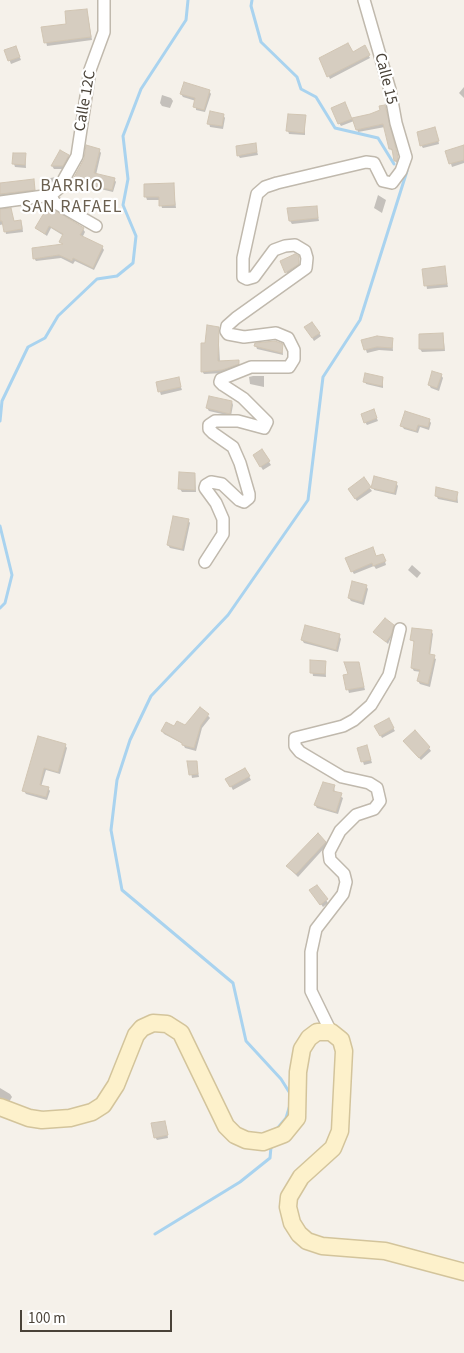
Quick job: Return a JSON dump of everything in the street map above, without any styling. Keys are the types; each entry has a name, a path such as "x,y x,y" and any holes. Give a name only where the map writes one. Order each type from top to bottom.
{"main road":[{"path":"0,1107 29,1118 42,1120 70,1118 92,1112 103,1105 116,1085 136,1035 153,1024 167,1024 181,1033 226,1126 235,1135 246,1140 263,1142 284,1134 297,1118 298,1072 302,1049 309,1038 317,1032 331,1032 341,1040 344,1051 340,1131 333,1148 322,1160 301,1177 289,1197 288,1207 292,1223 307,1241 322,1246 384,1251 464,1272"}],"street":[{"name":"Calle 12C","path":"51,195 59,188 77,156 90,70 104,32 104,0"},
{"name":"Calle 15","path":"205,562 223,534 223,519 216,503 204,488 206,485 211,482 222,484 239,500 244,502 249,498 240,463 233,447 213,433 209,429 209,425 215,421 238,421 264,428 267,422 243,398 220,382 221,378 251,367 289,368 294,360 294,350 288,338 276,333 244,337 228,334 226,331 227,326 236,318 306,268 307,258 305,251 295,245 284,246 274,250 254,277 247,279 243,276 243,258 257,194 265,187 277,183 366,162 374,163 383,181 392,183 401,171 406,157 396,124 390,90 364,0"},
{"path":"0,202 51,195 54,202 96,226"},
{"path":"331,1032 311,991 311,952 316,929 343,894 346,882 344,874 330,860 329,852 340,831 356,814 374,809 380,801 377,788 369,783 342,777 306,756 295,746 295,738 343,726 354,720 371,705 389,675 400,629"}],"building":[{"path":"87,9 91,37 44,43 41,27 66,24 65,11"},
{"path":"348,43 353,52 365,45 370,55 327,77 319,58"},
{"path":"16,46 20,57 8,61 4,50"},
{"path":"184,82 210,90 204,110 193,107 195,98 180,94"},
{"path":"345,102 352,119 338,124 331,108"},
{"path":"385,105 398,157 397,161 394,161 392,149 389,149 383,124 356,130 352,118 370,114 380,110 379,106"},
{"path":"210,111 224,114 222,126 207,124"},
{"path":"288,114 306,115 304,133 286,131"},
{"path":"435,127 439,141 420,146 417,132"},
{"path":"256,143 257,152 237,156 236,146"},
{"path":"86,145 100,149 94,173 115,178 112,190 72,181 84,159"},
{"path":"464,145 464,160 449,164 445,151"},
{"path":"60,150 69,155 63,166 51,166"},
{"path":"13,153 26,153 25,165 12,164"},
{"path":"34,179 35,190 0,194 0,183"},
{"path":"174,183 175,205 159,206 159,197 144,197 144,184"},
{"path":"48,206 84,228 80,235 103,246 93,268 73,258 72,261 59,255 33,259 32,248 63,244 59,242 63,234 49,226 45,234 35,228"},
{"path":"317,206 318,218 289,221 287,208"},
{"path":"11,208 14,221 21,220 22,229 4,232 2,221 0,221 0,209"},
{"path":"295,254 299,256 299,264 285,273 280,261"},
{"path":"445,266 447,284 424,286 422,269"},
{"path":"312,322 320,333 312,338 304,327"},
{"path":"207,325 219,327 218,361 239,360 239,364 222,370 201,372 201,343 205,343"},
{"path":"443,333 444,349 419,349 419,334"},
{"path":"377,336 393,338 392,348 377,347 364,350 361,340"},
{"path":"275,341 283,344 282,353 254,346 255,343"},
{"path":"432,371 442,374 437,388 428,385"},
{"path":"365,373 383,377 382,386 363,382"},
{"path":"179,377 181,387 158,392 156,382"},
{"path":"209,396 232,401 230,414 206,408"},
{"path":"374,409 377,418 364,423 361,414"},
{"path":"405,411 430,419 428,427 418,425 416,431 400,426"},
{"path":"262,449 270,461 260,467 253,455"},
{"path":"179,472 195,473 195,490 178,489"},
{"path":"374,476 397,482 394,493 371,488"},
{"path":"364,477 371,487 355,499 348,489"},
{"path":"436,487 458,492 456,501 435,496"},
{"path":"173,516 189,519 182,549 167,545"},
{"path":"373,547 376,556 383,554 386,561 373,566 372,563 351,572 345,558"},
{"path":"352,581 367,585 362,602 348,598"},
{"path":"385,618 394,625 391,635 386,642 373,632"},
{"path":"305,625 340,634 336,650 301,640"},
{"path":"412,628 432,630 429,654 435,655 428,684 417,681 420,670 411,668 414,641 410,640"},
{"path":"310,660 326,661 325,674 310,673"},
{"path":"344,662 359,662 364,687 346,690 343,675 348,674"},
{"path":"200,707 209,714 201,725 194,748 182,745 182,743 161,731 166,722 174,726 177,721 185,725"},
{"path":"389,718 394,728 380,736 374,726"},
{"path":"415,730 430,747 419,758 403,741"},
{"path":"38,736 66,744 58,772 44,768 40,785 49,787 46,797 22,791"},
{"path":"367,745 371,760 361,762 357,748"},
{"path":"187,761 197,761 198,774 189,775"},
{"path":"245,768 250,776 230,787 225,779"},
{"path":"323,782 335,785 333,791 342,793 336,812 314,805"},
{"path":"318,833 326,842 296,874 286,866"},
{"path":"317,885 328,899 320,905 309,890"},
{"path":"165,1121 168,1135 154,1138 151,1123"}],"waterway":[{"path":"0,421 2,401 28,347 45,338 58,316 97,279 117,276 133,263 136,236 123,205 128,179 123,136 141,89 186,20 188,0"},
{"path":"252,0 251,6 261,42 297,77 301,89 316,97 335,128 378,138 394,164"},
{"path":"291,1095 281,1079 246,1041 233,983 122,890 111,830 117,780 130,740 151,696 228,615 308,500 323,377 360,320 407,171"},
{"path":"0,526 12,575 5,603 0,608"},
{"path":"276,1130 286,1118 290,1105"},
{"path":"155,1234 240,1182 270,1158 271,1147"}],"district":[{"name":"BARRIO SAN RAFAEL","path":"72,197"}]}
